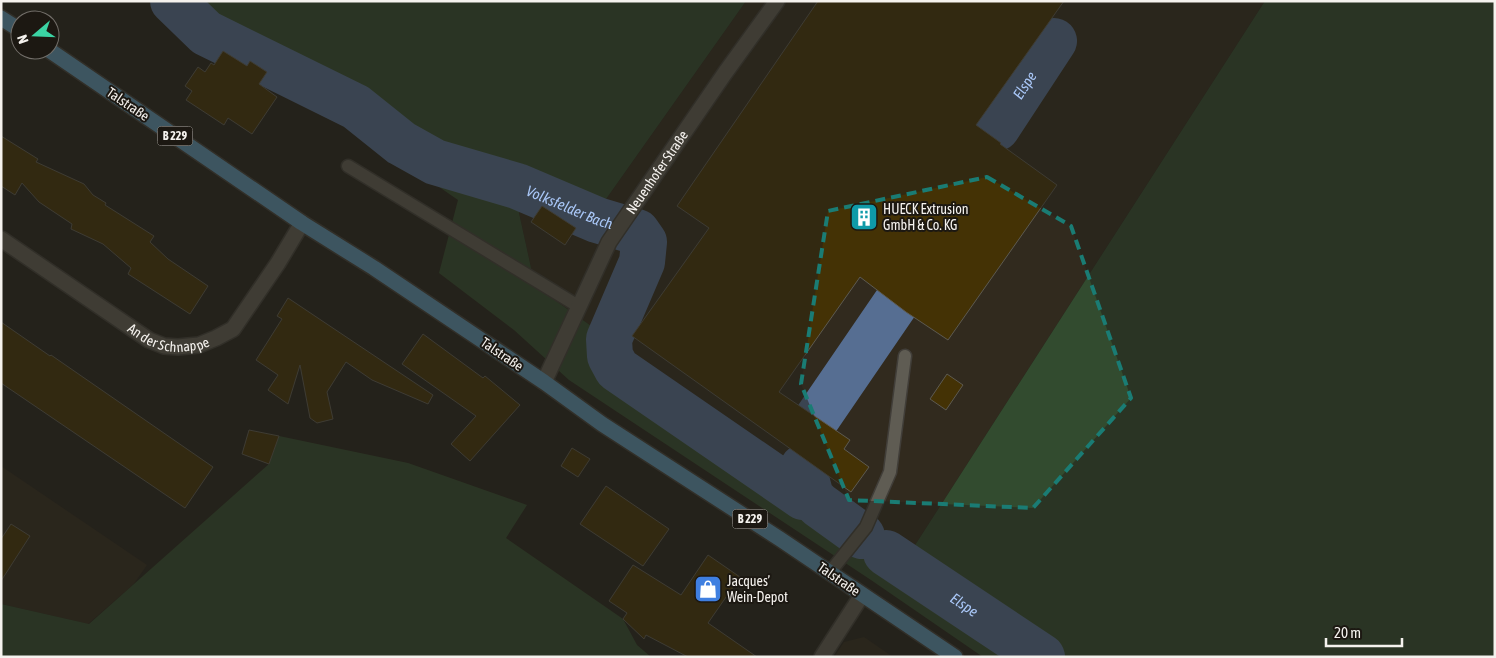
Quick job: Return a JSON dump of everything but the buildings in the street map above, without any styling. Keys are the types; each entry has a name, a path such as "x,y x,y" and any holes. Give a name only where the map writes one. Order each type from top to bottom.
{"main road":[{"name":"Talstraße","path":"60,58 302,223 374,268 544,382 608,428 830,572 955,657"}],"street":[{"name":"Neuenhofer Straße","path":"544,382 578,306 610,242 725,73 777,1"},
{"name":"An der Schnappe","path":"1,239 149,340 164,346 178,347 199,345 233,329 278,263 302,223"},
{"path":"822,657 862,595"}],"lane":[{"path":"348,166 578,306"},
{"path":"830,572 866,527 890,472 905,356"}],"highlighted area":[{"path":"987,177 1071,226 1131,398 1033,508 849,500 801,384 828,211"}],"shaded area":[{"path":"746,1 1265,1 910,553 535,286 519,213 535,183 599,209"},
{"path":"1,466 147,565 133,585 88,624 1,604"},
{"path":"864,637 893,657 834,657 844,642"}],"green space":[{"path":"182,1 746,1 599,209 535,184 519,213 535,286 910,553 1265,1 1495,1 1495,657 983,657 871,580 569,380 514,330 439,273 458,200 432,182 398,164 362,134 344,110 209,27"},
{"path":"279,436 408,463 527,505 506,538 623,619 637,645 651,657 1,657 1,604 89,624 269,464"}],"waterway":[{"name":"Volksfelder Bach","path":"173,1 206,33 356,107 401,143 435,162 517,186 597,220 637,232 644,242 642,262 609,339 610,356 617,369 803,497 811,497"},
{"name":"Elspe","path":"997,128 1054,41"},
{"name":"Elspe","path":"818,417 896,303"},
{"name":"Elspe","path":"803,467 811,497 862,536"},
{"name":"Elspe","path":"886,553 1042,657"}],"place":[{"name":"HUECK Extrusion GmbH & Co. KG","path":"864,217"},
{"name":"Jacques’ Wein-Depot","path":"708,589"}]}
